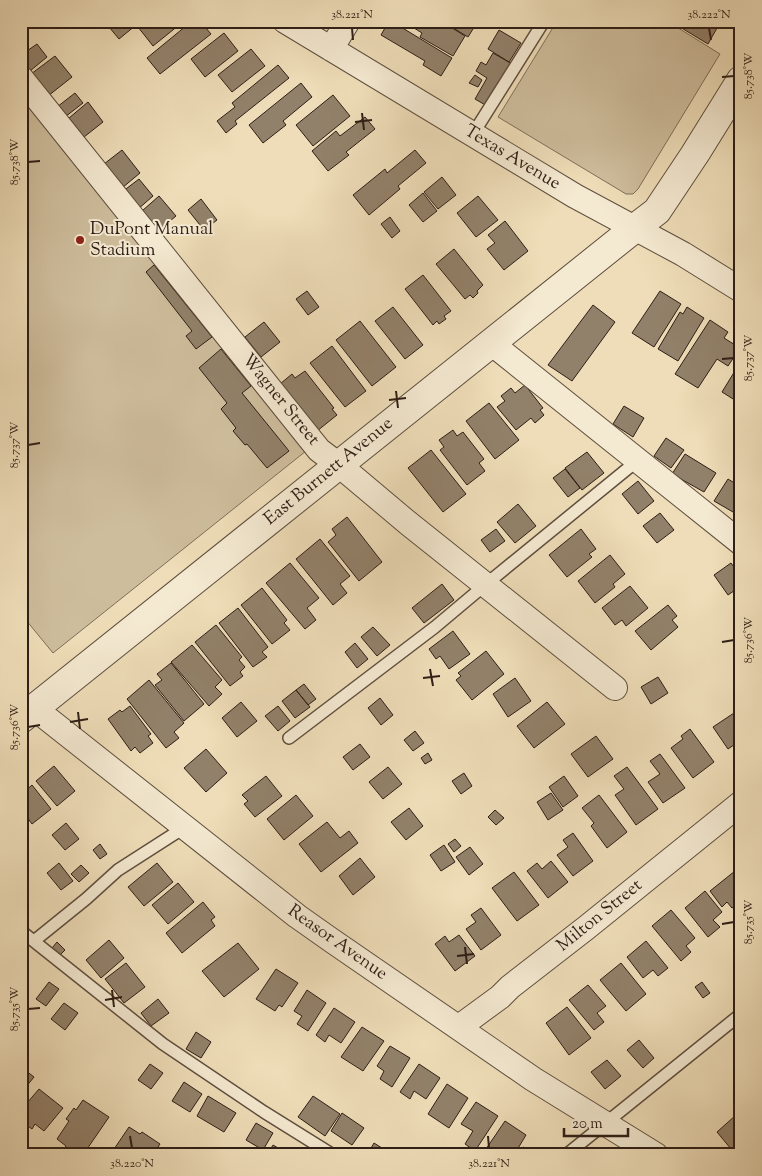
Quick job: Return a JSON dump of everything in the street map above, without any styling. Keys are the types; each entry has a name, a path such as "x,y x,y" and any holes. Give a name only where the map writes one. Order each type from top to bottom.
{"street":[{"name":"Texas Avenue","path":"285,21 575,196 683,254 741,290"},
{"path":"331,49 348,21"},
{"name":"Wagner Street","path":"21,78 319,450 339,464 408,523 615,688"},
{"name":"East Burnett Avenue","path":"28,714 657,211 741,80"},
{"path":"491,343 741,543"},
{"name":"Reasor Avenue","path":"28,714 185,827 297,916 324,935 533,1079 656,1155"},
{"name":"Milton Street","path":"459,1027 500,997 510,987 741,803"}],"lane":[{"path":"473,134 544,21"},
{"path":"289,738 435,627 638,461"},
{"path":"34,941 118,870 185,827"},
{"path":"21,931 163,1044 264,1112 333,1155"},
{"path":"566,1155 741,1014"}],"shaded area":[{"path":"557,21 667,21 720,54 638,189 633,194 626,194 498,117"},
{"name":"DuPont Manual Stadium","path":"21,95 306,451 53,653 21,614"}],"building":[{"path":"104,21 141,21 119,39"},
{"path":"146,21 184,21 153,46 138,27"},
{"path":"192,21 200,21 211,34 160,74 147,58"},
{"path":"389,21 452,58 441,76 423,65 425,61 381,35"},
{"path":"403,21 441,21 465,36 453,56 420,37 422,33"},
{"path":"442,21 478,21 468,37"},
{"path":"670,21 721,21 708,44"},
{"path":"499,30 521,43 509,62 488,49"},
{"path":"224,33 238,51 205,77 191,59"},
{"path":"37,44 47,57 30,71 21,60 21,55"},
{"path":"251,49 265,66 232,92 218,75"},
{"path":"493,53 512,64 487,106 475,99 487,78 476,71 481,62 486,65"},
{"path":"55,56 72,77 48,96 31,74"},
{"path":"278,65 289,78 235,121 237,124 226,133 217,121 235,107 232,103"},
{"path":"475,75 482,80 478,87 469,83"},
{"path":"301,83 312,97 283,121 286,125 263,143 249,125"},
{"path":"75,93 83,103 65,117 57,107"},
{"path":"333,95 350,116 313,146 296,125"},
{"path":"88,102 103,122 84,137 69,118"},
{"path":"365,117 375,129 346,152 349,155 328,171 312,151 336,131 340,136"},
{"path":"122,150 140,173 122,188 104,164"},
{"path":"415,150 426,163 398,186 400,189 369,215 353,195 385,169 387,173"},
{"path":"442,177 456,195 438,209 424,192"},
{"path":"139,179 153,196 137,210 122,192"},
{"path":"423,193 437,211 423,222 409,205"},
{"path":"159,196 176,216 158,231 142,211"},
{"path":"478,196 498,220 476,237 457,213"},
{"path":"201,199 217,220 204,230 188,210"},
{"path":"390,217 400,231 392,238 381,224"},
{"path":"505,221 528,251 504,270 487,249 495,243 488,235"},
{"path":"454,249 483,285 473,298 470,295 465,299 436,264"},
{"path":"154,265 212,337 196,349 186,336 192,331 146,272"},
{"path":"423,275 451,311 444,316 446,319 439,324 437,321 433,325 405,289"},
{"path":"307,291 319,307 308,315 296,299"},
{"path":"660,291 681,304 654,347 632,333"},
{"path":"593,305 615,322 572,381 548,365"},
{"path":"393,307 423,345 405,359 375,321"},
{"path":"687,307 704,318 678,361 658,349 680,312 683,314"},
{"path":"710,320 728,332 724,338 740,348 728,366 717,359 698,388 675,374"},
{"path":"360,321 396,367 372,386 336,340"},
{"path":"264,322 280,342 261,357 245,337"},
{"path":"332,346 366,391 345,407 310,363"},
{"path":"221,349 251,386 242,393 289,451 267,468 247,444 245,445 233,431 236,428 221,409 227,403 199,368"},
{"path":"741,361 741,404 722,392"},
{"path":"305,371 334,408 332,409 337,415 317,431 280,384 292,374 295,378"},
{"path":"525,385 543,408 540,410 544,415 535,423 531,418 516,430 497,407 505,401 501,396 511,388 515,393"},
{"path":"489,403 519,440 495,459 466,421"},
{"path":"624,406 644,418 633,437 613,424"},
{"path":"453,430 457,436 463,432 484,459 479,463 485,471 467,485 440,450 444,447 439,440"},
{"path":"666,438 684,450 671,468 654,456"},
{"path":"431,450 466,494 443,512 408,468"},
{"path":"587,452 604,473 582,490 565,468"},
{"path":"685,454 716,473 704,492 672,474"},
{"path":"565,469 580,488 568,497 553,478"},
{"path":"728,479 741,487 741,499 733,512 714,501"},
{"path":"638,481 654,501 638,514 622,494"},
{"path":"518,504 536,526 515,543 497,522"},
{"path":"660,513 674,530 657,543 643,526"},
{"path":"347,517 382,562 359,581 328,542 336,535 332,529"},
{"path":"496,529 505,541 490,552 481,540"},
{"path":"581,529 596,549 589,554 592,557 567,577 549,555"},
{"path":"320,539 350,576 340,584 347,593 333,605 296,559"},
{"path":"610,555 625,574 613,584 615,587 595,603 578,581"},
{"path":"290,563 319,598 307,608 316,620 305,629 266,583"},
{"path":"731,563 741,577 741,586 728,595 714,575"},
{"path":"442,584 454,600 424,623 412,608"},
{"path":"630,586 648,608 626,626 622,620 615,625 602,608"},
{"path":"262,588 287,620 284,623 290,630 272,644 241,605"},
{"path":"668,605 677,616 672,620 678,627 651,650 635,631"},
{"path":"238,608 268,647 262,652 267,657 253,667 219,623"},
{"path":"216,625 242,657 239,660 245,667 240,672 243,676 230,686 195,642"},
{"path":"373,627 390,645 377,656 361,637"},
{"path":"453,631 470,654 449,669 440,656 436,659 429,649"},
{"path":"355,643 368,659 357,668 345,652"},
{"path":"192,645 222,680 215,687 222,694 209,706 171,662"},
{"path":"486,651 504,674 472,700 456,680 461,676 458,673"},
{"path":"171,663 204,704 184,721 155,685 162,680 157,674"},
{"path":"658,677 668,693 651,704 641,687"},
{"path":"515,678 531,701 508,717 493,694"},
{"path":"149,680 184,723 174,732 179,738 166,748 127,699"},
{"path":"304,684 316,699 308,705 296,690"},
{"path":"741,689 741,703 734,694"},
{"path":"296,690 310,707 295,718 282,701"},
{"path":"380,698 393,715 381,725 368,708"},
{"path":"241,702 257,721 237,737 222,718"},
{"path":"547,702 565,724 534,748 517,726"},
{"path":"130,706 151,734 148,736 153,743 140,753 135,747 131,751 108,719 120,710 122,712"},
{"path":"278,706 290,721 278,731 265,716"},
{"path":"734,713 741,724 741,740 728,749 713,727"},
{"path":"690,729 714,762 693,778 671,748 683,739 681,736"},
{"path":"415,731 424,743 413,751 404,740"},
{"path":"596,736 613,759 588,777 571,754"},
{"path":"360,744 370,757 353,770 343,757"},
{"path":"206,749 227,773 206,792 184,768"},
{"path":"428,753 432,760 425,764 421,758"},
{"path":"660,754 685,788 663,803 648,782 660,774 650,761"},
{"path":"54,766 75,791 57,806 36,781"},
{"path":"388,767 402,784 383,799 369,782"},
{"path":"627,767 658,809 636,825 615,795 624,789 614,776"},
{"path":"464,773 472,786 461,794 452,781"},
{"path":"266,776 282,796 255,817 244,804 248,801 242,795"},
{"path":"564,776 578,796 563,807 549,787"},
{"path":"32,785 51,809 32,824 21,809 21,788 24,792"},
{"path":"551,793 563,810 548,820 537,802"},
{"path":"296,795 313,816 284,840 267,819"},
{"path":"599,795 627,832 607,848 591,826 594,823 582,808"},
{"path":"409,808 423,826 406,840 391,822"},
{"path":"495,810 504,818 496,825 488,817"},
{"path":"21,818 29,828 21,834"},
{"path":"327,822 340,838 349,831 358,843 321,872 299,844"},
{"path":"66,823 79,839 65,850 52,835"},
{"path":"573,833 593,861 573,876 557,855 568,847 563,840"},
{"path":"455,839 461,846 454,852 448,844"},
{"path":"100,844 107,854 100,859 93,850"},
{"path":"444,845 455,862 441,871 430,855"},
{"path":"470,847 483,864 469,875 456,857"},
{"path":"360,858 375,877 353,895 339,876"},
{"path":"551,861 568,882 548,898 527,871 537,863 542,869"},
{"path":"59,863 73,881 61,890 47,873"},
{"path":"157,863 173,882 144,906 128,887"},
{"path":"81,865 89,873 79,882 71,874"},
{"path":"735,871 741,878 741,906 739,904 732,908 727,902 722,907 710,891"},
{"path":"514,872 539,905 517,921 492,888"},
{"path":"178,883 194,902 168,924 152,905"},
{"path":"705,891 722,912 713,920 720,927 708,937 685,908"},
{"path":"203,902 215,917 211,920 215,926 182,953 166,933"},
{"path":"481,908 501,935 481,950 466,929 476,922 471,915"},
{"path":"671,910 695,938 686,946 691,952 681,961 652,926"},
{"path":"459,935 475,956 455,971 435,944 445,936 449,942"},
{"path":"741,935 741,949 734,940"},
{"path":"109,940 124,958 101,978 86,960"},
{"path":"646,941 668,968 658,976 653,970 643,978 627,957"},
{"path":"57,942 65,950 60,955 52,948"},
{"path":"238,943 259,969 224,997 202,971"},
{"path":"21,957 28,963 21,971"},
{"path":"126,963 145,987 124,1003 105,979"},
{"path":"621,963 646,994 626,1011 600,980"},
{"path":"276,969 298,983 282,1007 279,1005 275,1011 256,999"},
{"path":"49,982 59,989 46,1006 36,999"},
{"path":"702,982 710,993 703,998 695,987"},
{"path":"588,985 606,1006 597,1013 604,1022 594,1030 569,1000"},
{"path":"307,990 326,1003 308,1031 297,1024 302,1016 294,1011"},
{"path":"158,999 169,1013 151,1026 141,1013"},
{"path":"64,1003 78,1013 65,1030 51,1019"},
{"path":"567,1007 591,1038 569,1055 546,1023"},
{"path":"334,1008 355,1022 341,1043 329,1035 325,1042 316,1035"},
{"path":"362,1027 384,1041 363,1071 341,1057"},
{"path":"196,1032 211,1042 201,1058 186,1049"},
{"path":"639,1040 654,1058 643,1068 627,1050"},
{"path":"390,1046 410,1058 392,1087 380,1079 384,1071 377,1066"},
{"path":"607,1060 621,1076 605,1089 591,1072"},
{"path":"150,1064 163,1073 151,1089 138,1080"},
{"path":"419,1064 440,1078 426,1099 414,1091 410,1099 400,1092"},
{"path":"21,1067 34,1077 21,1093"},
{"path":"184,1082 202,1094 190,1112 172,1101"},
{"path":"447,1084 468,1098 449,1128 428,1114"},
{"path":"39,1089 63,1108 44,1131 35,1124 32,1129 21,1121 21,1110"},
{"path":"208,1096 236,1113 224,1132 197,1116"},
{"path":"313,1096 340,1114 325,1136 298,1117"},
{"path":"83,1100 109,1117 85,1152 88,1155 72,1155 64,1150 66,1146 57,1139 69,1121 66,1119"},
{"path":"476,1102 498,1116 475,1151 465,1144 473,1131 461,1124"},
{"path":"342,1113 364,1128 352,1145 331,1131"},
{"path":"736,1115 741,1121 741,1155 736,1155 717,1132"},
{"path":"505,1121 526,1135 514,1155 510,1155 500,1149 494,1155 486,1149"},
{"path":"256,1123 273,1133 263,1150 246,1140"},
{"path":"129,1127 140,1134 142,1132 160,1144 153,1155 110,1155"},
{"path":"374,1143 393,1155 367,1155"},
{"path":"273,1145 290,1155 267,1155"},
{"path":"523,1147 537,1154 519,1155"}],"place":[{"name":"DuPont Manual Stadium","path":"80,240"}]}
